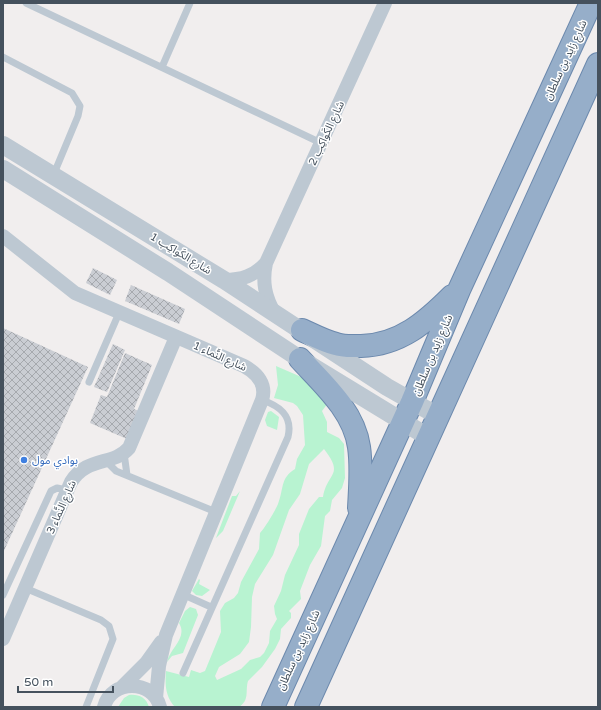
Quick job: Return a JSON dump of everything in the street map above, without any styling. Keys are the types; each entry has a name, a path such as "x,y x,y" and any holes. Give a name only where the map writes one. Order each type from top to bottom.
{"highway":[{"name":"شارع زايد بن سلطان","path":"277,698 403,423 459,290 590,3"},
{"path":"306,707 598,64"},
{"path":"302,330 337,345 351,346 383,343 416,328 431,317 459,290"},
{"path":"300,359 339,403 355,430 360,460 359,517"}],"street":[{"name":"شارع الكَواكِب 2","path":"276,314 266,295 264,279 266,263 385,3"},
{"name":"شارع الكَواكِب 1","path":"3,145 224,280 412,402 438,416"},
{"name":"شارع الكَواكِب 1","path":"3,169 168,272 300,359 428,437"},
{"name":"شارع النَّماء 1","path":"3,236 68,289 119,313 244,366 255,372 264,388 262,400 166,635 159,666 158,702"},
{"name":"شارع الكَواكِب 2","path":"224,280 234,280 247,277 259,270 266,263"},
{"path":"124,453 129,448 134,438 176,337"},
{"name":"شارع النَّماء 3","path":"3,639 67,490 75,476 80,470 124,453"},
{"name":"شارع النَّماء 1","path":"104,707 109,697 122,687 146,663 166,635"},
{"path":"122,687 137,686 144,688 158,702"},
{"path":"262,707 277,698"}],"lane":[{"path":"26,3 321,142"},
{"path":"162,67 190,3"},
{"path":"3,57 72,94 80,106 78,116 53,176"},
{"path":"89,382 119,313"},
{"path":"183,673 211,607 288,437 289,426 285,414 276,405 262,400"},
{"path":"124,453 127,475"},
{"path":"105,460 112,469 216,512"},
{"path":"3,595 51,491 57,488 67,490"},
{"path":"25,588 101,620 111,630 113,639 86,707"},
{"path":"182,594 211,607"}],"green space":[{"path":"276,366 306,379 328,403 322,411 327,422 327,432 339,438 344,444 345,478 342,488 332,500 330,511 325,516 321,546 310,565 300,591 301,599 289,611 291,613 291,618 281,629 280,639 275,649 262,667 248,681 245,701 239,707 175,707 169,699 166,690 166,671 189,677 191,670 200,673 205,671 221,632 220,611 225,603 234,598 238,593 241,582 259,549 260,533 277,507 283,484 290,472 295,469 297,459 305,445 303,415 293,403 274,398 278,385","holes":["324,449 330,458 334,469 333,474 325,489 323,497 319,497 309,509 299,534 299,545 285,575 281,591 274,606 277,619 270,631 269,643 264,653 260,657 250,660 241,669 217,680 215,676 219,667 240,654 249,642 252,597 255,584 273,555 289,510 300,494 309,464"]},
{"path":"271,411 279,417 277,430 267,426 265,420 268,412"},
{"path":"240,491 223,531 216,538 232,496 236,496"},
{"path":"199,579 199,584 210,590 202,596 196,595 192,591"},
{"path":"190,607 196,609 198,615 183,653 172,656 167,662 180,638 181,628 179,623 185,611"},
{"path":"129,695 141,697 146,701 149,707 118,707 124,698"}],"building":[{"path":"93,268 117,280 110,295 86,283"},
{"path":"131,285 185,309 179,324 125,301"},
{"name":"بوادي مول","path":"3,328 88,367 3,553"},
{"path":"113,344 125,350 107,392 94,387"},
{"path":"125,353 152,365 134,409 139,411 127,439 90,423 101,395 107,397"}],"place":[{"name":"بوادي مول","path":"24,460"}]}
